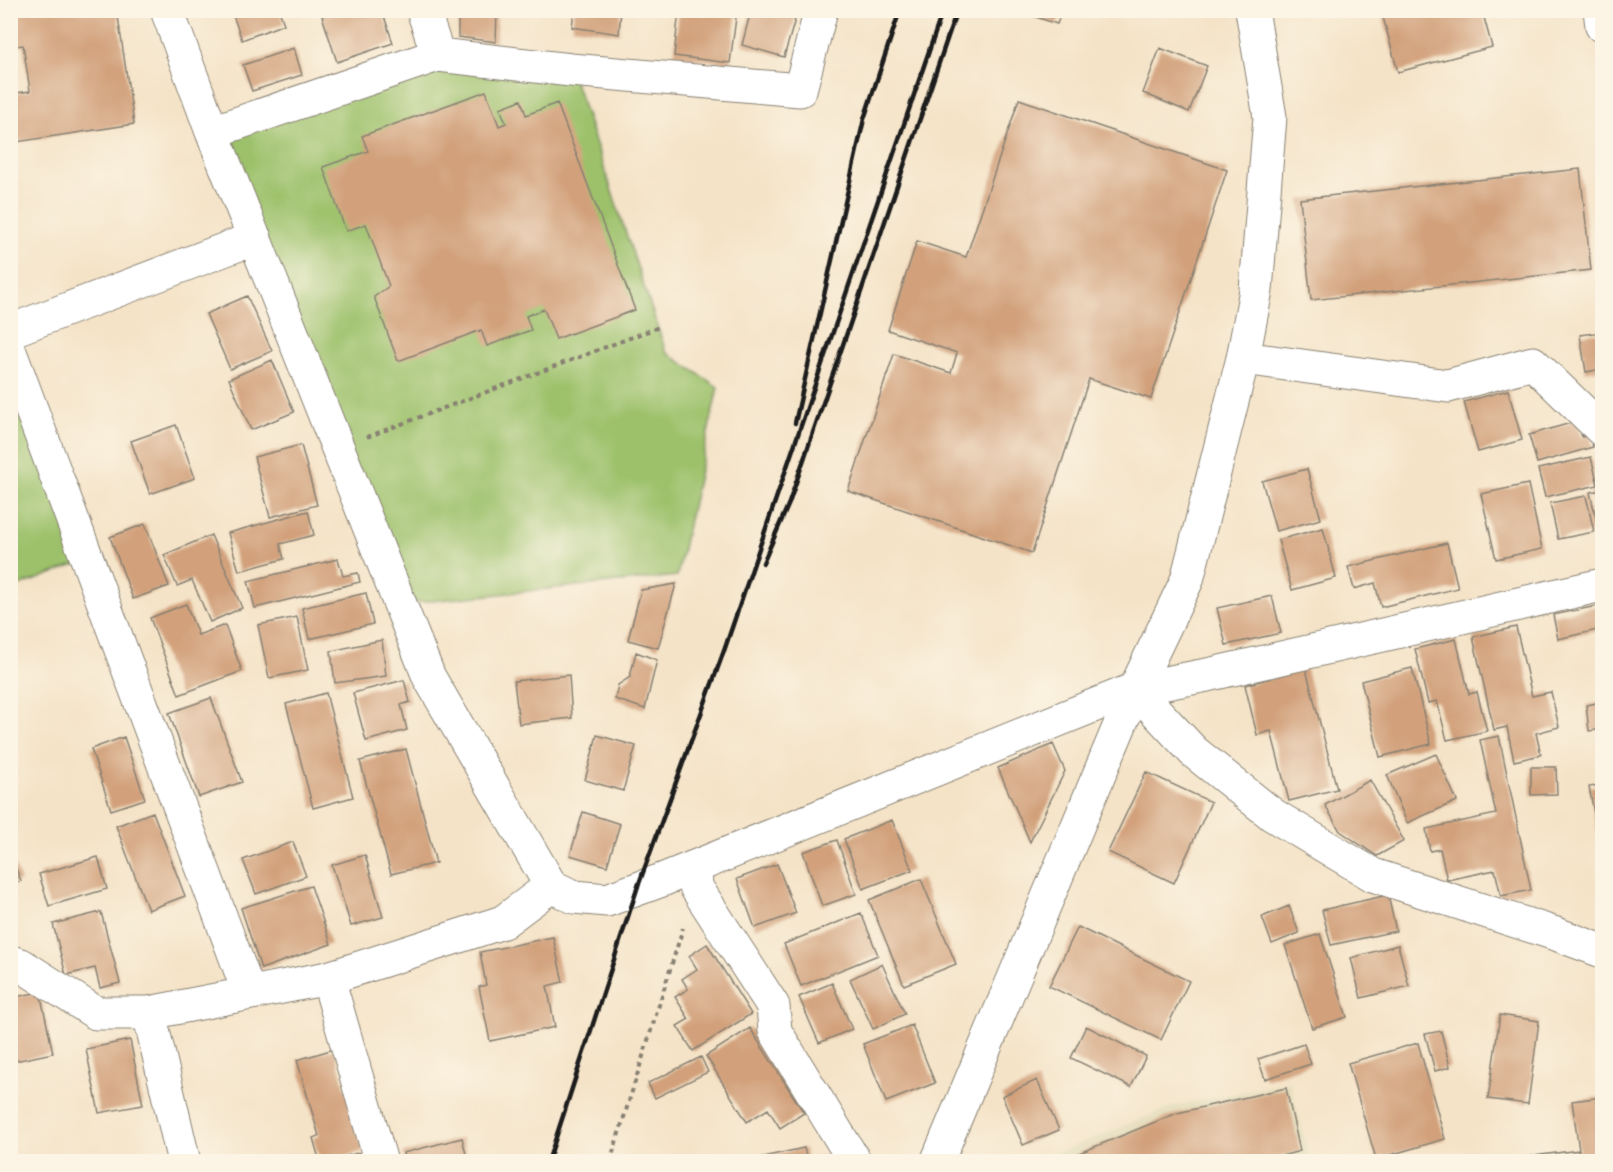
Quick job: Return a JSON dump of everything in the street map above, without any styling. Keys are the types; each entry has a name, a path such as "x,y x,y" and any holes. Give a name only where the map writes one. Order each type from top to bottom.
{"street":[{"path":"167,10 212,132 429,677 551,886 574,897 607,900 696,877 1135,689 1207,675 1602,585"},
{"path":"423,10 438,55"},
{"path":"212,132 438,55 571,70 800,90 820,10"},
{"path":"937,1161 1135,689 1187,580 1243,358 1256,290 1270,117 1252,10"},
{"path":"1600,10 1602,26"},
{"path":"10,331 255,238"},
{"path":"10,352 249,993"},
{"path":"1243,358 1448,386 1533,363 1602,430"},
{"path":"1135,689 1194,752 1273,815 1373,875 1602,951"},
{"path":"696,877 772,1006 775,1031 855,1161"},
{"path":"10,962 21,965 96,1013 149,1013 328,978 503,922 551,886"},
{"path":"328,978 381,1161"},
{"path":"149,1013 184,1161"}],"path":[{"path":"338,448 658,327"},
{"path":"610,1161 696,877"}],"shaded area":[{"path":"1290,1082 1310,1161 1034,1162 1174,1106"}],"green space":[{"path":"438,55 571,70 666,352 718,387 677,576 400,604 212,133"},
{"path":"10,352 88,560 11,589 10,589"}],"building":[{"path":"10,10 117,10 134,124 10,143 10,94 30,91 23,45 10,47"},
{"path":"231,10 279,10 284,24 242,40"},
{"path":"338,10 382,10 393,43 337,62 322,16"},
{"path":"458,10 497,10 496,42 458,37"},
{"path":"574,10 621,10 619,34 572,27"},
{"path":"679,10 737,10 730,63 674,56"},
{"path":"751,10 775,10 796,16 784,57 742,45"},
{"path":"1015,10 1062,10 1057,24"},
{"path":"1381,10 1482,10 1492,47 1398,72"},
{"path":"294,48 302,75 252,91 243,65"},
{"path":"1160,48 1207,66 1189,112 1143,93"},
{"path":"486,91 499,126 506,123 500,108 521,100 526,115 557,103 635,310 556,339 544,309 526,316 531,330 487,346 481,330 398,361 374,297 389,286 366,224 346,231 323,167 368,151 362,136"},
{"path":"1019,99 1227,170 1151,399 1089,379 1032,553 848,491 894,354 951,373 957,353 888,330 917,241 966,257"},
{"path":"1580,169 1591,270 1311,300 1300,199"},
{"path":"247,296 272,351 230,369 206,314"},
{"path":"1602,332 1602,369 1586,372 1580,335"},
{"path":"272,360 294,412 251,430 229,379"},
{"path":"1508,390 1522,440 1478,452 1464,402"},
{"path":"1578,421 1582,437 1590,435 1593,447 1537,463 1529,435"},
{"path":"176,425 195,478 150,494 131,441"},
{"path":"301,445 317,505 270,517 254,457"},
{"path":"1591,457 1598,485 1545,497 1538,469"},
{"path":"1307,469 1321,519 1276,531 1262,481"},
{"path":"1528,484 1542,549 1496,559 1481,494"},
{"path":"1602,490 1602,545 1590,492"},
{"path":"1586,496 1594,532 1558,539 1550,503"},
{"path":"308,511 314,535 280,544 284,559 239,571 228,533"},
{"path":"145,524 169,586 133,599 110,537"},
{"path":"1323,528 1336,578 1292,590 1278,540"},
{"path":"211,535 242,608 210,622 192,580 177,586 164,555"},
{"path":"1447,543 1458,588 1381,607 1375,583 1354,589 1348,567"},
{"path":"338,559 343,576 358,573 360,582 255,608 248,581"},
{"path":"676,584 658,648 628,640 641,590"},
{"path":"366,593 373,624 309,639 302,608"},
{"path":"1272,596 1281,633 1226,645 1217,608"},
{"path":"186,604 198,635 225,625 242,671 179,695 150,618"},
{"path":"1602,605 1602,629 1558,639 1553,615"},
{"path":"297,617 308,670 269,678 258,625"},
{"path":"1516,627 1532,696 1551,692 1559,727 1536,733 1541,755 1514,761 1507,727 1494,730 1473,637"},
{"path":"1456,639 1469,694 1477,692 1487,731 1447,740 1437,701 1428,703 1415,649"},
{"path":"382,640 386,676 335,683 331,651"},
{"path":"636,652 657,660 645,709 615,699 618,685 630,677"},
{"path":"1412,668 1431,744 1380,757 1361,681"},
{"path":"1306,669 1337,789 1289,801 1271,731 1257,735 1245,685"},
{"path":"569,675 572,718 519,724 514,681"},
{"path":"404,680 410,702 401,705 407,730 366,741 353,693"},
{"path":"326,693 353,797 313,808 286,704"},
{"path":"211,698 242,782 199,797 169,713"},
{"path":"1602,702 1602,729 1589,731 1586,705"},
{"path":"597,735 636,746 623,791 585,780"},
{"path":"1499,736 1531,890 1501,896 1495,870 1447,880 1440,849 1430,851 1426,829 1496,814 1480,740"},
{"path":"124,737 145,799 111,810 91,749"},
{"path":"1053,744 1065,771 1030,842 998,768"},
{"path":"406,749 436,863 391,874 360,761"},
{"path":"1436,754 1457,801 1407,823 1387,775"},
{"path":"1531,767 1556,767 1557,794 1531,795"},
{"path":"1146,772 1211,802 1174,883 1108,852"},
{"path":"1370,780 1404,841 1377,856 1340,831 1325,805"},
{"path":"1602,785 1602,849 1601,849 1589,787"},
{"path":"153,812 185,896 148,910 116,826"},
{"path":"583,812 620,824 607,866 570,855"},
{"path":"892,820 912,870 863,889 844,839"},
{"path":"837,840 856,894 822,906 803,852"},
{"path":"293,842 306,876 256,894 243,860"},
{"path":"10,854 21,881 10,885"},
{"path":"365,855 383,917 351,926 332,865"},
{"path":"98,857 107,889 49,906 39,874"},
{"path":"777,864 796,913 755,928 737,879"},
{"path":"921,879 956,964 904,985 869,900"},
{"path":"311,886 331,944 261,969 241,908"},
{"path":"1388,895 1396,931 1331,945 1322,910"},
{"path":"1289,906 1299,933 1272,944 1262,917"},
{"path":"101,912 120,983 100,988 95,968 66,975 53,924"},
{"path":"861,913 878,955 801,986 784,944"},
{"path":"1078,927 1189,981 1161,1040 1049,986"},
{"path":"1320,934 1347,1017 1312,1028 1285,945"},
{"path":"553,937 563,982 547,986 555,1027 490,1041 479,987 486,985 480,952"},
{"path":"707,944 751,1014 693,1051 677,1026 689,1019 675,997 688,989 682,979 697,969 689,956"},
{"path":"1398,945 1409,986 1361,998 1351,958"},
{"path":"882,964 905,1014 873,1029 850,979"},
{"path":"832,983 852,1029 819,1043 799,997"},
{"path":"40,992 53,1053 10,1062 10,998"},
{"path":"1500,1015 1539,1021 1528,1104 1488,1099"},
{"path":"912,1025 935,1083 886,1102 863,1044"},
{"path":"1086,1026 1146,1056 1131,1087 1071,1058"},
{"path":"750,1028 804,1113 780,1128 768,1109 747,1122 706,1056"},
{"path":"1441,1031 1450,1067 1435,1071 1425,1034"},
{"path":"130,1040 143,1105 99,1113 86,1049"},
{"path":"1418,1043 1445,1139 1376,1159 1348,1063"},
{"path":"1304,1044 1311,1064 1265,1079 1258,1059"},
{"path":"334,1049 364,1151 320,1162 313,1138 319,1136 297,1060"},
{"path":"701,1057 708,1072 655,1098 648,1083"},
{"path":"1037,1080 1059,1130 1023,1145 1002,1096"},
{"path":"1286,1088 1300,1151 1278,1157 1279,1161 1060,1161 1177,1113"},
{"path":"1602,1097 1602,1162 1527,1162 1526,1157 1579,1150 1572,1101"},
{"path":"462,1138 468,1162 405,1162 403,1153"},
{"path":"804,1148 807,1159 825,1155 826,1162 740,1162"}],"railway":[{"path":"795,423 864,119 900,10"},
{"path":"548,1162 637,889 725,648 943,10"},
{"path":"763,563 789,503 957,10"}]}
